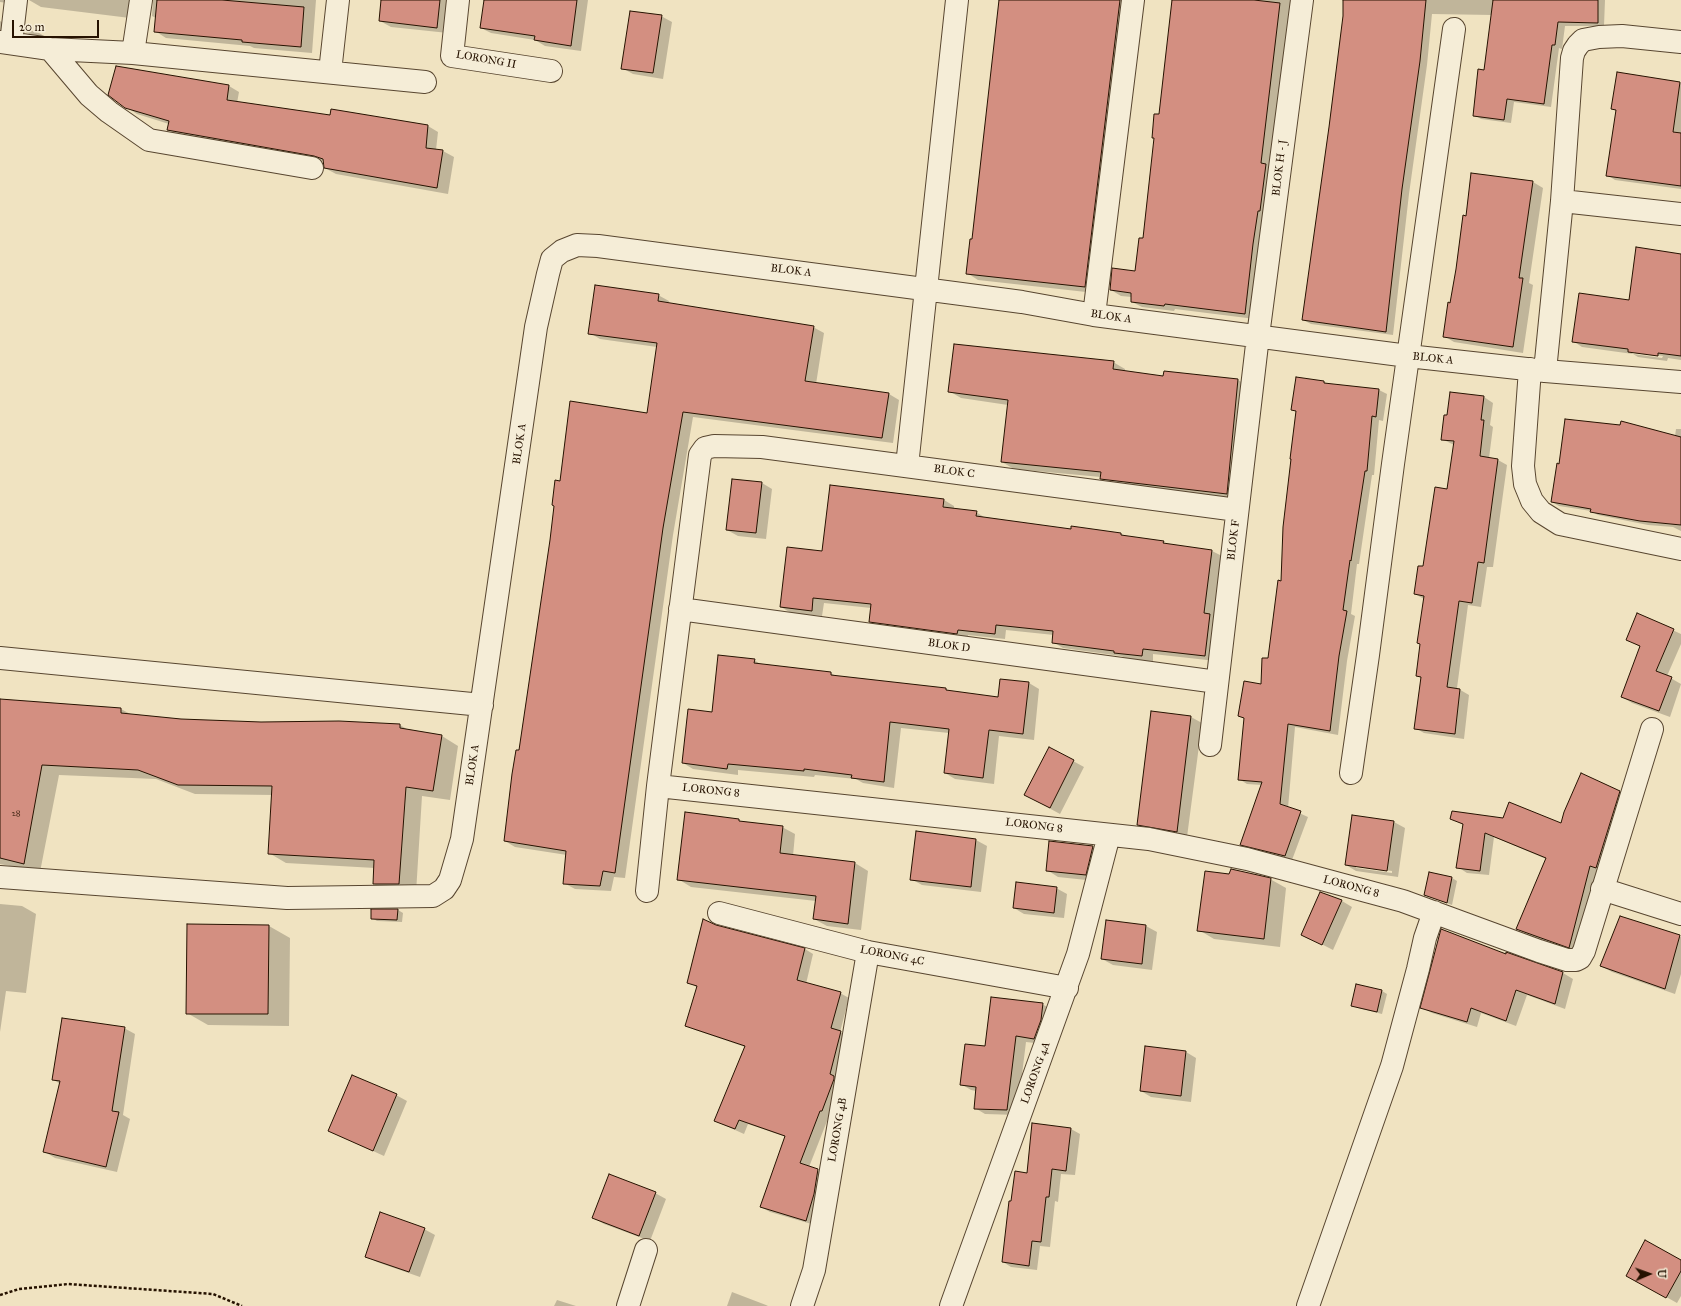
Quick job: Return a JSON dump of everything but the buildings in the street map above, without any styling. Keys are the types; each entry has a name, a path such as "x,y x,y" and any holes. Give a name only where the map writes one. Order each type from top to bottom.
{"street":[{"path":"16,0 5,42 50,49 133,53 425,82"},
{"path":"133,53 141,0"},
{"path":"330,72 338,0"},
{"name":"LORONG II","path":"458,0 452,56 551,71"},
{"path":"907,466 957,0"},
{"path":"1094,315 1133,0"},
{"name":"BLOK H - J","path":"1258,336 1302,0"},
{"path":"1351,773 1454,29"},
{"path":"1681,42 1622,36 1599,36 1587,39 1578,45 1572,58 1562,201 1523,466 1525,484 1532,501 1541,512 1560,524 1681,549"},
{"path":"50,49 89,95 109,112 149,140 312,168"},
{"path":"1562,201 1681,214"},
{"name":"BLOK A","path":"0,877 288,898 434,896 444,889 450,880 462,839 536,327 552,259 562,251 577,245 598,246 926,289 1022,302 1094,315 1408,356 1538,370 1681,382"},
{"name":"BLOK F","path":"1210,745 1258,336"},
{"name":"BLOK C","path":"647,891 658,786 700,455 705,448 714,446 762,447 1237,510"},
{"name":"BLOK D","path":"680,609 1217,682"},
{"path":"0,658 482,704"},
{"path":"1652,729 1602,889 1681,914"},
{"name":"LORONG 8","path":"658,786 906,811 1149,839 1247,859 1403,901 1567,960 1576,960 1580,958 1584,951 1602,889"},
{"name":"LORONG 4A","path":"951,1306 1067,988 1078,954 1108,835"},
{"path":"1308,1306 1392,1066 1418,969 1431,911"},
{"name":"LORONG 4C","path":"719,914 868,952 1067,988"},
{"name":"LORONG 4B","path":"802,1306 814,1270 868,952"},
{"path":"628,1306 646,1250"}],"path":[{"path":"0,1295 19,1289 68,1284 213,1294 242,1306"}]}
